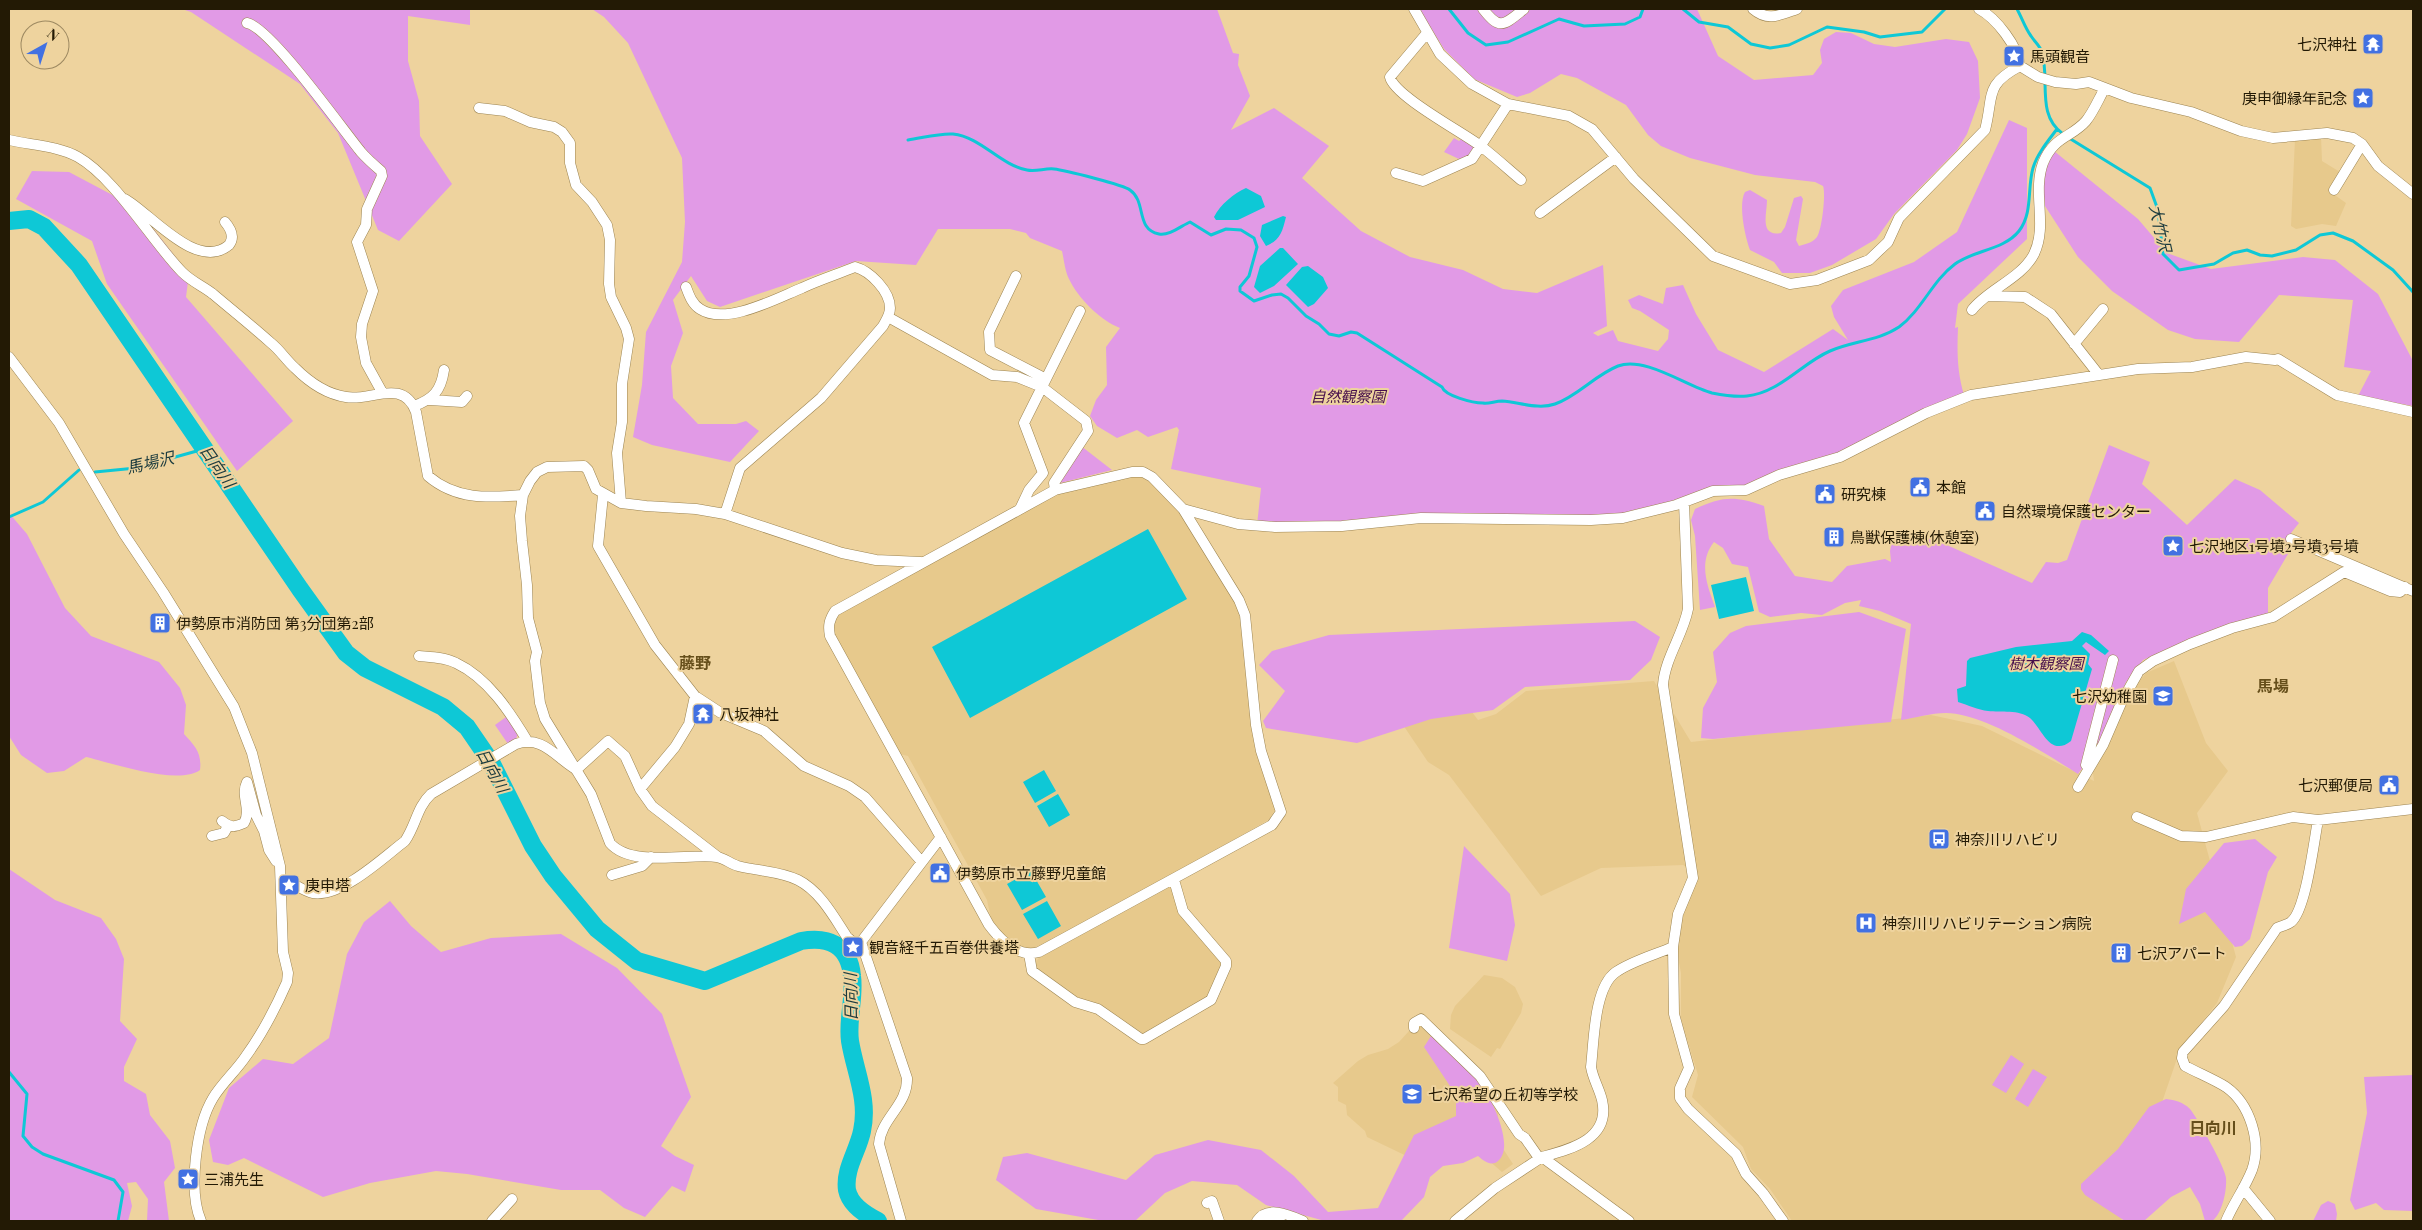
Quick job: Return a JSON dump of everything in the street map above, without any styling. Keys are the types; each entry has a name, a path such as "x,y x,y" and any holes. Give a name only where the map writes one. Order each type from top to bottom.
{"street":[{"path":"1414,9 1440,54 1472,84 1508,104 1569,116 1592,128 1634,178 1713,256 1790,284 1817,280 1869,260 1888,242 1899,218 1985,130 1990,113 1991,90 2003,75 2020,66"},
{"path":"1483,9 1493,22 1498,24 1504,23 1524,9"},
{"path":"1753,9 1761,15 1771,18 1797,9"},
{"path":"1979,9 1989,14 2000,26 2019,58 2020,66"},
{"path":"247,23 257,27 269,38 319,97 362,153 381,171 382,176 367,209 366,225 357,242 373,291 362,324 361,337 366,363 382,392"},
{"path":"1427,33 1390,77 1391,83 1417,104 1481,147 1521,180"},
{"path":"2020,66 2038,77 2055,82 2076,84 2089,82 2131,98 2191,112 2241,131 2273,138 2327,133 2354,138 2362,144 2378,166 2413,194"},
{"path":"1972,310 1979,301 2009,280 2034,256 2041,223 2039,186 2043,164 2060,138 2086,121 2105,88"},
{"path":"1396,173 1423,181 1472,159 1508,104"},
{"path":"479,108 505,111 530,122 554,127 562,132 570,144 570,163 576,185 592,202 607,225 610,240 608,284 611,297 626,328 629,339 622,384 622,422 618,453 622,503"},
{"path":"9,140 61,150 90,164 118,194 163,252 184,274 208,290 273,344 295,368 326,392 357,398 382,392 391,392 405,398 414,406 426,468 428,476 432,480 446,489 458,493 487,498 523,495"},
{"path":"2334,190 2362,144"},
{"path":"1540,213 1616,157"},
{"path":"118,194 190,248 204,251 219,251 229,246 232,235 225,222"},
{"path":"686,287 695,305 701,310 711,313 736,313 760,307 856,268 870,274 882,290 889,304 888,317 821,398 740,468 725,514"},
{"path":"1016,276 989,332 990,350 1043,384"},
{"path":"1988,296 2025,297 2051,314 2099,375"},
{"path":"2074,344 2103,309"},
{"path":"1020,509 1029,490 1044,473 1024,423 1080,311"},
{"path":"888,317 992,375 1016,377 1042,387 1086,421 1088,431 1054,482 1055,490"},
{"path":"9,357 59,423 124,534 189,632 234,707 252,753 280,866 284,952 288,973 287,982 248,1054 212,1099 203,1122 195,1175 196,1206 201,1221"},
{"path":"1183,509 1238,524 1275,527 1342,526 1421,518 1591,520 1623,518 1684,502 1713,491 1746,490 1779,475 1840,457 1935,409 1970,395 2138,369 2192,367 2246,357 2275,360 2278,358 2337,394 2413,412"},
{"path":"430,400 442,382 444,370"},
{"path":"414,406 430,400 462,402 467,396"},
{"path":"1017,411 1026,418"},
{"path":"718,857 663,859 622,852 614,848 610,843 591,794 545,719 540,703 535,661 537,652 528,618 527,585 520,516 523,495 530,481 537,472 547,467 584,466 596,489 622,503 696,509 725,514 842,553 876,560 922,562"},
{"path":"1132,472 1143,472 1152,477 1183,509 1239,600 1245,615 1256,725 1261,751 1281,812 1272,825 1039,952 1029,954 1016,951 994,931 830,636 828,628 830,618 835,611 1020,509 1055,490 1132,472"},
{"path":"603,494 598,546 655,645 695,696 721,713 764,731 804,766 849,786 865,797 921,861"},
{"path":"1684,502 1688,609 1685,623 1664,674 1663,684 1693,878 1678,914 1672,947 1674,1014 1689,1068 1680,1088 1680,1098 1688,1109 1736,1154 1746,1174 1763,1193 1783,1221"},
{"path":"2291,539 2409,589"},
{"path":"2084,773 2103,745 2131,683 2139,671 2153,661 2232,628 2273,617 2344,572 2390,590 2400,592 2409,589"},
{"path":"418,656 442,658 456,662 469,671 497,697 528,742"},
{"path":"2078,787 2084,773 2113,660"},
{"path":"640,789 675,747 690,724 695,696"},
{"path":"575,769 608,741 625,756 640,789 652,806 718,857 738,866 799,880 818,896 847,937 853,942 861,942"},
{"path":"281,879 292,881 312,893 323,893 344,886 406,841 412,832 422,804 431,794 508,749 528,742 541,744 575,769"},
{"path":"212,836 224,833 225,824 235,827 244,823 247,818 248,809 244,791 247,782 256,815 264,831 269,850 280,866"},
{"path":"2138,817 2173,834 2190,838 2228,834 2271,821 2293,817 2318,820 2413,809"},
{"path":"2226,1221 2253,1168 2255,1154 2252,1124 2239,1102 2227,1088 2185,1066 2182,1058 2183,1052 2224,1006 2276,928 2290,924 2296,918 2309,874 2318,820"},
{"path":"861,942 941,837"},
{"path":"612,875 642,866 651,857"},
{"path":"1029,954 1032,971 1075,1002 1098,1009 1144,1038 1210,1000 1226,966 1226,961 1183,911 1174,880"},
{"path":"861,942 907,1078 904,1098 886,1121 880,1136 880,1151 901,1221"},
{"path":"1455,1221 1495,1188 1540,1158 1581,1145 1590,1139 1601,1122 1603,1109 1602,1098 1592,1078 1591,1067 1600,996 1605,984 1612,975 1622,969 1672,947"},
{"path":"1414,1028 1414,1023 1421,1020 1480,1076 1518,1134 1525,1138 1540,1158 1628,1221"},
{"path":"2243,1188 2270,1221"},
{"path":"492,1221 512,1198"},
{"path":"1207,1203 1212,1201 1219,1221"},
{"path":"1258,1221 1266,1212 1274,1212 1303,1221"},
{"path":"1258,1221 1273,1219 1280,1221"}],"shaded area":[{"path":"2321,136 2322,161 2340,172 2332,193 2346,203 2336,226 2322,224 2296,229 2291,226 2295,139"},
{"path":"1135,475 1148,480 1184,518 1238,607 1275,809 1270,819 1172,875 1037,948 1020,949 992,923 987,900 908,756 900,754 834,633 834,620 838,615 1059,493"},
{"path":"2174,661 2206,743 2228,771 2197,813 2236,957 2217,1003 2180,1050 2121,1221 1792,1221 1770,1189 1751,1169 1743,1147 1692,1097 1698,1075 1681,1019 1681,973 1675,942 1677,927 1697,872 1683,865 1601,868 1541,896 1449,775 1428,762 1397,716 1463,700 1478,720 1496,714 1526,691 1654,681 1691,742 1931,715 1982,726 2094,781 2092,765 2105,749 2116,728 2124,701 2146,673"},
{"path":"1170,887 1220,962 1221,967 1207,999 1142,1034 1080,1000 1037,970 1035,962 1039,958"},
{"path":"1484,975 1502,978 1515,987 1523,1004 1521,1013 1500,1049 1497,1048 1491,1057 1450,1029 1451,1015 1455,1006"},
{"name":"七沢希望の丘初等学校","path":"1422,1024 1476,1079 1498,1112 1498,1141 1513,1164 1502,1172 1480,1153 1417,1161 1367,1137 1365,1131 1347,1115 1346,1105 1338,1101 1338,1087 1333,1083 1358,1061 1368,1055 1388,1049 1399,1042 1409,1031"}],"green space":[{"path":"182,9 470,9 470,25 408,16 408,61 419,101 420,136 452,184 399,241 378,230 338,133 300,84 191,12"},
{"name":"自然観察園","path":"592,9 1217,9 1233,53 1239,54 1238,65 1250,96 1231,130 1274,108 1329,146 1302,178 1361,231 1410,257 1463,270 1503,289 1537,293 1603,265 1607,326 1593,333 1598,336 1613,330 1618,341 1658,351 1668,339 1669,330 1640,311 1632,308 1628,300 1639,295 1663,304 1666,288 1683,285 1696,314 1718,350 1764,372 1833,329 1848,340 1834,317 1831,306 1843,290 1914,262 1957,232 2009,120 2027,128 2027,239 1958,304 1955,328 1958,327 1958,361 1964,395 1838,456 1743,487 1620,516 1257,525 1261,488 1171,469 1179,430 1177,427 1148,437 1137,430 1117,438 1097,426 1090,416 1096,400 1107,385 1106,347 1120,328 1097,314 1078,294 1068,276 1062,251 1030,238 1026,233 1010,229 938,229 916,265 856,261 720,307 707,301 691,276 673,300 683,333 671,366 673,398 698,424 736,424 746,421 759,431 730,462 652,445 633,437 642,385 646,332 682,262 685,222 682,158 628,43 604,17"},
{"path":"1419,9 1697,9 1718,56 1754,80 1813,75 1822,63 1820,50 1824,39 1836,32 1851,33 1874,44 1895,47 1946,39 1969,42 1978,61 1980,98 1967,134 1957,150 1894,214 1876,239 1832,265 1810,273 1782,273 1774,262 1750,250 1744,229 1742,212 1745,192 1750,190 1767,200 1767,228 1770,232 1774,233 1781,233 1785,227 1794,198 1801,196 1803,199 1796,240 1799,246 1813,241 1819,233 1824,203 1823,186 1815,182 1755,175 1690,158 1661,146 1648,135 1626,105 1577,78 1561,74 1530,93 1517,97 1474,79 1444,49"},
{"path":"1454,138 1459,141 1462,138 1474,146 1473,154 1459,159 1444,152"},
{"path":"2054,151 2138,219 2167,253 2211,269 2303,257 2335,260 2378,294 2413,361 2413,406 2358,396 2371,371 2344,367 2353,300 2279,295 2239,342 2195,339 2168,330 2112,291 2078,257 2045,206 2039,152"},
{"path":"32,171 69,172 137,208 189,274 186,297 293,421 237,471 107,284 92,241 16,199"},
{"name":"樹木観察園","path":"2109,445 2150,462 2142,484 2187,525 2235,479 2260,490 2299,523 2291,533 2291,549 2268,588 2268,613 2186,641 2143,660 2126,682 2102,741 2078,774 2014,736 1978,720 1946,713 1901,720 1911,624 1880,611 1859,606 1861,600 1845,603 1822,615 1801,613 1770,617 1759,612 1748,567 1732,564 1723,548 1714,542 1706,558 1705,566 1707,582 1715,607 1700,610 1695,536 1691,520 1695,509 1729,499 1745,500 1764,506 1769,539 1795,576 1832,582 1847,566 1885,559 1891,562 1890,551 1893,535 1931,538 2032,583 2046,562 2058,563 2067,560"},
{"path":"1081,446 1112,470 1060,483"},
{"path":"9,513 27,534 65,608 91,636 159,662 180,688 186,705 184,734 199,754 200,770 177,776 144,772 86,757 64,771 47,773 21,755 9,736"},
{"path":"1859,612 1906,629 1891,722 1713,739 1701,738 1703,708 1717,682 1713,652 1730,633 1746,626"},
{"path":"1635,621 1660,637 1651,660 1630,680 1525,687 1493,710 1431,719 1357,743 1266,728 1263,721 1285,691 1259,665 1272,651 1329,635"},
{"path":"506,717 518,733 516,739 508,744 495,725"},
{"path":"2255,839 2277,857 2268,872 2250,939 2242,946 2235,947 2205,912 2179,924 2186,889 2224,843"},
{"path":"1464,846 1510,894 1515,925 1507,961 1449,948"},
{"path":"9,869 55,900 101,918 116,939 124,959 120,1021 137,1039 124,1067 124,1081 146,1094 150,1115 170,1141 175,1168 164,1182 169,1221 147,1221 148,1199 136,1182 127,1183 132,1206 128,1221 9,1221"},
{"path":"390,901 411,926 441,952 491,938 561,934 617,968 662,1014 691,1097 661,1146 675,1156 694,1165 685,1192 672,1186 645,1217 624,1208 600,1190 561,1190 467,1174 436,1171 370,1183 323,1197 244,1158 228,1165 213,1162 209,1140 229,1088 263,1059 293,1064 329,1038 347,954 364,922"},
{"path":"1431,1036 1469,1068 1484,1087 1495,1109 1503,1133 1503,1154 1495,1163 1485,1161 1478,1156 1463,1163 1443,1166 1430,1177 1424,1197 1401,1221 1325,1221 1266,1205 1237,1185 1192,1181 1165,1193 1135,1221 1104,1221 1036,1209 996,1180 1003,1157 1027,1153 1126,1180 1155,1155 1208,1140 1261,1150 1294,1176 1328,1212 1378,1208 1414,1135 1456,1116 1456,1095 1424,1047"},
{"path":"2011,1055 2024,1064 2006,1093 1992,1085"},
{"path":"2033,1069 2047,1077 2028,1107 2015,1099"},
{"path":"2413,1075 2413,1211 2384,1210 2376,1203 2355,1210 2350,1200 2367,1113 2364,1077"},
{"path":"2166,1099 2179,1102 2190,1109 2211,1143 2225,1173 2225,1195 2219,1213 2212,1221 2205,1221 2200,1204 2190,1187 2171,1197 2144,1221 2125,1221 2085,1195 2081,1189 2081,1184 2118,1149 2149,1107"},
{"path":"2328,1201 2335,1204 2336,1221 2313,1221 2321,1205"}],"water":[{"path":"1246,188 1261,196 1265,207 1238,220 1216,220 1214,217 1224,204 1232,196"},
{"path":"1283,216 1286,217 1280,235 1266,246 1260,236 1262,225"},
{"path":"1280,248 1283,248 1298,264 1274,286 1260,293 1254,287 1260,266"},
{"path":"1308,266 1323,277 1328,288 1314,304 1308,307 1286,285 1302,267"},
{"path":"1148,529 1187,599 970,718 932,647"},
{"path":"1746,577 1754,611 1719,619 1711,585"},
{"path":"2082,632 2091,635 2109,651 2105,655 2086,642 2082,646 2090,654 2088,664 2092,669 2071,741 2064,745 2057,746 2052,744 2026,715 2015,712 1993,712 1977,709 1958,702 1957,689 1966,686 1967,661 1970,658 2016,647 2072,641"},
{"path":"1044,770 1056,791 1035,803 1023,782"},
{"path":"1058,794 1070,815 1049,827 1037,806"},
{"path":"1031,871 1046,897 1022,910 1007,884"},
{"path":"1047,901 1061,926 1038,939 1023,914"}],"waterway":[{"name":"大竹沢","path":"1449,9 1468,33 1486,45 1508,42 1559,19 1584,26 1625,24 1640,17 1643,9"},
{"name":"大竹沢","path":"1683,9 1699,22 1728,27 1751,44 1770,48 1789,45 1827,27 1864,32 1880,37 1922,32 1945,9"},
{"name":"大竹沢","path":"2017,9 2027,30 2042,52 2045,96 2049,117 2063,134"},
{"path":"908,140 942,134 963,136 982,145 1017,167 1030,170 1060,170 1117,185 1130,190 1135,195 1147,227 1159,234 1171,232 1190,222 1211,235 1226,229 1241,230 1254,238 1257,247 1249,276 1240,287 1240,291 1254,301 1281,294 1329,334 1339,336 1351,332 1357,333 1442,387 1448,393 1460,398 1478,403 1502,401 1549,406 1571,396 1610,370 1629,364 1653,368 1712,393 1739,396 1759,394 1780,384 1830,351 1891,332 1907,320 1940,279 1955,264 2005,242 2019,231 2028,209 2033,168 2043,148 2057,129"},
{"name":"大竹沢","path":"2069,138 2150,188 2158,210 2163,254 2179,270 2214,264 2233,253 2247,250 2260,255 2272,256 2296,250 2320,235 2333,233 2353,241 2393,270 2413,292"},
{"name":"日向川","path":"9,221 29,219 44,227 79,265 300,589 346,653 365,668 443,707 467,727 491,762 533,846 553,876 597,929 637,961 705,981 801,941 820,940 836,945 842,950 847,957 852,976 853,992 849,1033 864,1108 862,1131 849,1167 847,1190 855,1205 878,1221"},
{"name":"馬場沢","path":"95,472 136,468 204,449"},
{"name":"馬場沢","path":"9,517 43,502 79,470"},
{"path":"9,1072 27,1094 23,1136 32,1147 43,1154 114,1180 123,1192 118,1221"}],"place":[{"name":"七沢神社","path":"2373,44"},
{"name":"馬頭観音","path":"2014,56"},
{"name":"庚申御縁年記念","path":"2363,98"},
{"name":"本館","path":"1920,487"},
{"name":"研究棟","path":"1825,494"},
{"name":"自然環境保護センター","path":"1985,511"},
{"name":"鳥獣保護棟(休憩室)","path":"1834,537"},
{"name":"七沢地区1号墳2号墳3号墳","path":"2173,546"},
{"name":"伊勢原市消防団 第3分団第2部","path":"160,623"},
{"name":"七沢幼稚園","path":"2163,696"},
{"name":"八坂神社","path":"703,714"},
{"name":"七沢郵便局","path":"2389,785"},
{"name":"神奈川リハビリ","path":"1939,839"},
{"name":"伊勢原市立藤野児童館","path":"940,873"},
{"name":"庚申塔","path":"289,885"},
{"name":"神奈川リハビリテーション病院","path":"1866,923"},
{"name":"観音経千五百巻供養塔","path":"853,947"},
{"name":"七沢アパート","path":"2121,953"},
{"name":"七沢希望の丘初等学校","path":"1412,1094"},
{"name":"三浦先生","path":"188,1179"}],"district":[{"name":"藤野","path":"695,662"},
{"name":"馬場","path":"2273,685"},
{"name":"日向川","path":"2213,1127"}]}
